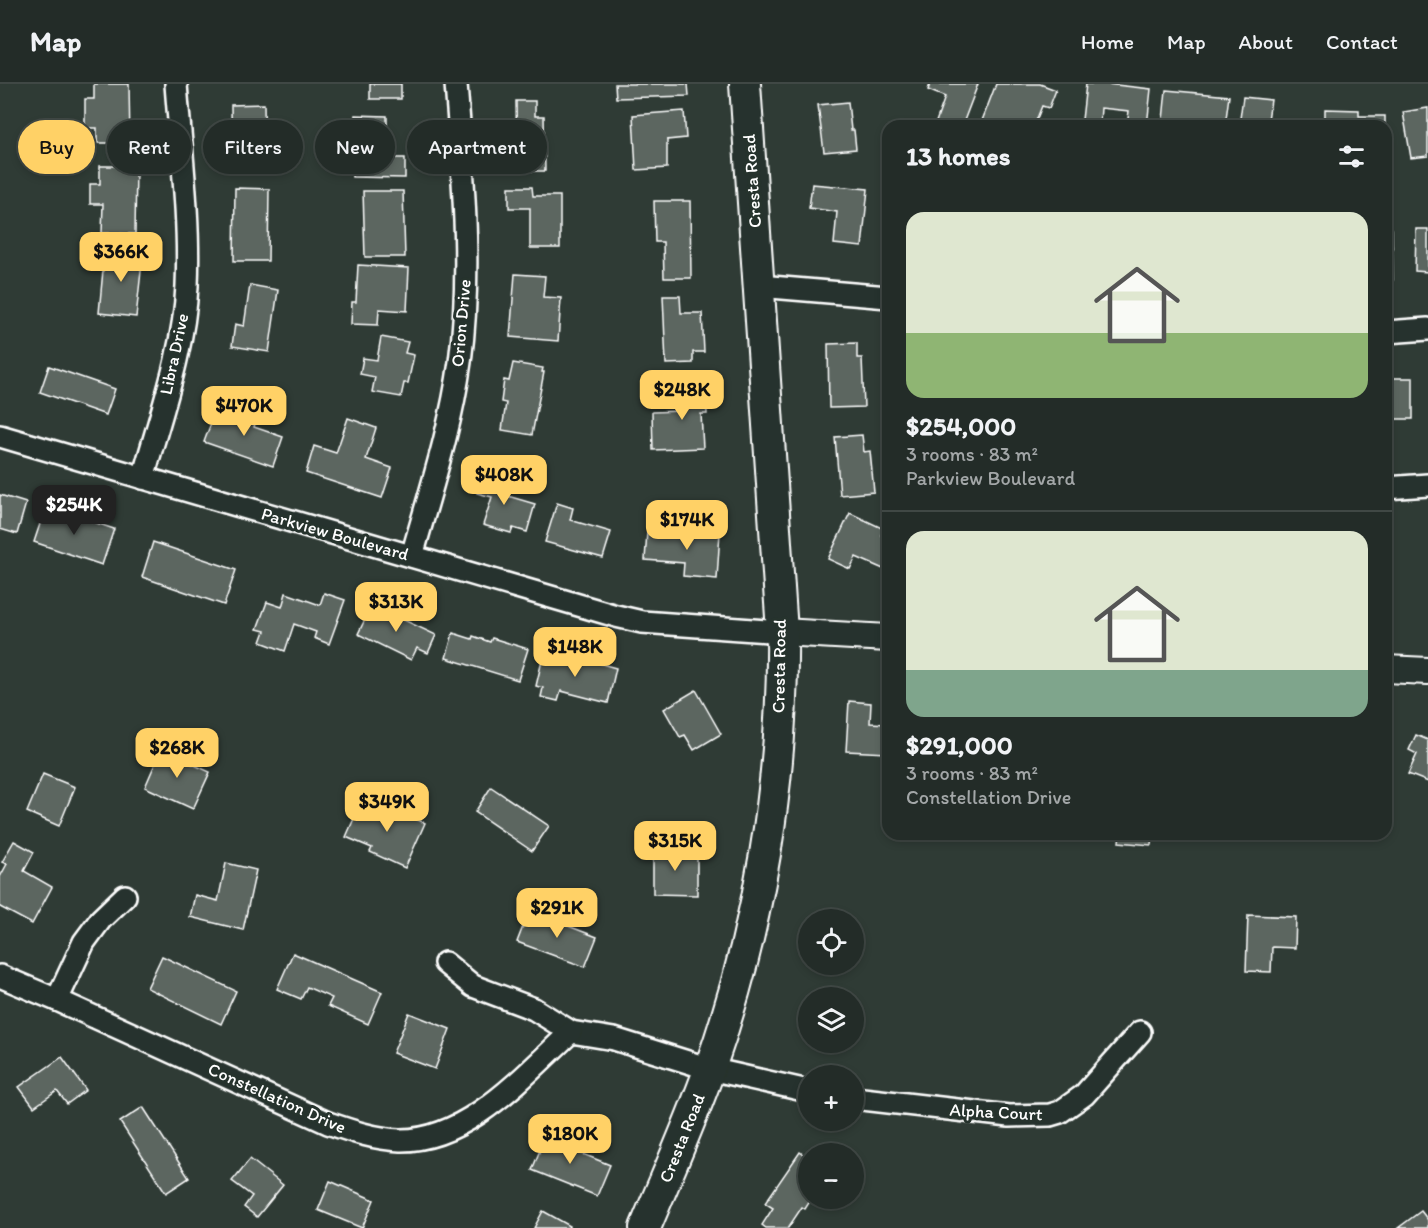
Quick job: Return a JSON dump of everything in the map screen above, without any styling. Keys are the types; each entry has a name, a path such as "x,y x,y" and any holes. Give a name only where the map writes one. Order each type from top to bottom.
{"main road":[{"name":"Cresta Road","path":"645,1228 710,1069 748,940 763,872 776,769 782,632 745,84"}],"street":[{"name":"Libra Drive","path":"142,478 176,362 183,327 187,287 186,225 176,84"},
{"name":"Orion Drive","path":"412,556 441,455 460,363 466,266 464,190 456,84"},
{"path":"759,286 882,296"},
{"path":"1392,332 1428,329"},
{"name":"Parkview Boulevard","path":"0,436 642,622 882,638"},
{"path":"1392,488 1428,485"},
{"path":"1392,669 1428,671"},
{"path":"57,1000 84,942 101,919 125,896"},
{"path":"445,963 473,986 534,1009 571,1032 614,1038 710,1069 798,1089"},
{"name":"Constellation Drive","path":"0,976 328,1123 358,1133 400,1140 448,1131 469,1120 489,1106 571,1032"},
{"name":"Alpha Court","path":"864,1099 1009,1116 1050,1115 1060,1112 1084,1095 1140,1032"}],"building":[{"path":"94,84 129,84 130,120 107,120 107,143 97,143 95,120 85,120 85,99 94,99"},
{"path":"370,84 401,84 401,99 370,99"},
{"path":"615,84 688,84 689,96 616,98"},
{"path":"930,84 978,84 964,120 937,120 945,97 928,90"},
{"path":"996,84 1040,84 1056,90 1049,108 1042,106 1036,120 982,120"},
{"path":"1086,84 1151,89 1148,120 1128,120 1129,111 1101,108 1100,120 1082,120"},
{"path":"1166,90 1229,96 1226,120 1163,120"},
{"path":"1243,97 1271,100 1268,120 1240,120"},
{"path":"516,101 535,101 535,116 544,116 544,120 516,120"},
{"path":"848,102 856,149 824,152 818,105"},
{"path":"264,104 264,120 231,120 231,105"},
{"path":"1428,108 1428,156 1411,158 1403,112"},
{"path":"1325,109 1359,110 1359,116 1385,116 1385,120 1325,120"},
{"path":"684,111 686,138 667,140 667,168 636,170 633,115"},
{"path":"355,115 387,116 387,120 355,120"},
{"path":"395,158 405,158 405,178 352,177 352,174 395,174"},
{"path":"100,166 107,166 107,174 136,174 135,234 102,233 103,204 90,204 90,184 100,184"},
{"path":"812,184 868,189 862,247 834,244 837,212 809,208"},
{"path":"509,187 532,187 533,196 560,196 560,248 530,248 530,208 509,208"},
{"path":"235,188 269,189 268,261 234,261"},
{"path":"363,191 403,191 405,257 365,257"},
{"path":"654,201 690,201 691,278 664,278 663,242 655,242"},
{"path":"1392,229 1393,280 1392,280"},
{"path":"1416,229 1428,229 1428,272 1415,271"},
{"path":"105,249 143,253 136,317 99,313"},
{"path":"358,265 409,268 407,311 379,309 378,325 351,324 352,302 356,302"},
{"path":"515,274 545,276 543,297 561,298 558,341 510,337"},
{"path":"250,285 278,290 269,352 232,346 235,324 244,326"},
{"path":"663,296 680,296 681,313 702,313 704,352 693,352 693,363 666,364"},
{"path":"381,337 408,342 405,353 414,355 408,383 404,383 401,397 372,392 375,377 360,374 363,358 377,360"},
{"path":"857,343 857,358 862,358 864,407 829,408 828,344"},
{"path":"513,363 543,368 532,435 502,430 506,403 501,402 504,380 509,381"},
{"path":"49,366 115,389 106,415 40,392"},
{"path":"1393,378 1413,378 1413,419 1392,419"},
{"path":"706,382 707,414 701,414 703,448 653,450 652,412 682,411 681,383"},
{"path":"231,408 257,417 254,427 283,437 273,466 204,442 214,415 227,420"},
{"path":"348,418 376,428 366,459 392,468 382,498 306,473 314,446 336,453"},
{"path":"862,435 864,452 870,451 874,492 840,495 835,437"},
{"path":"484,471 506,478 501,494 535,504 527,532 513,528 511,533 483,525 492,497 477,493"},
{"path":"0,495 26,503 17,534 0,529"},
{"path":"557,503 573,508 570,520 611,532 603,558 545,542"},
{"path":"46,506 114,529 102,565 34,542"},
{"path":"850,513 882,528 882,568 856,557 850,569 828,559"},
{"path":"677,527 720,532 717,579 683,576 684,563 645,560 647,532 675,534"},
{"path":"153,542 236,570 224,605 142,577"},
{"path":"286,593 320,605 324,593 345,600 329,644 314,638 316,632 294,624 285,651 261,642 265,631 257,629 267,602 282,607"},
{"path":"372,605 436,635 428,653 417,648 411,660 358,634"},
{"path":"453,633 472,639 473,636 490,642 492,638 528,649 518,680 446,658"},
{"path":"544,652 565,657 566,654 616,668 608,703 561,691 558,701 541,697 543,688 536,686"},
{"path":"696,690 721,734 694,750 685,735 680,737 664,709"},
{"path":"849,701 871,703 870,723 882,724 882,753 846,751"},
{"path":"1416,735 1428,740 1428,782 1408,774 1417,754 1409,750"},
{"path":"161,750 210,772 193,809 145,787"},
{"path":"43,774 75,787 59,826 27,812"},
{"path":"491,787 549,826 532,851 475,812"},
{"path":"369,799 425,823 405,868 370,852 372,848 346,837 356,814 361,817"},
{"path":"1119,840 1151,840 1151,845 1119,842"},
{"path":"14,841 34,852 24,871 52,887 32,924 0,907 0,877 7,864 2,862"},
{"path":"653,850 697,850 697,895 653,894"},
{"path":"226,863 256,870 243,930 190,917 195,895 218,901"},
{"path":"529,911 597,937 585,967 517,942"},
{"path":"1248,915 1296,917 1295,948 1272,947 1271,972 1246,971"},
{"path":"293,953 382,992 368,1024 328,1006 332,998 307,987 301,999 277,989"},
{"path":"162,956 236,991 221,1024 147,988"},
{"path":"409,1013 450,1029 435,1069 393,1053"},
{"path":"62,1057 86,1090 67,1104 57,1091 34,1107 19,1087"},
{"path":"143,1107 189,1178 166,1193 120,1122"},
{"path":"548,1130 570,1139 566,1147 610,1165 597,1196 532,1170"},
{"path":"798,1155 798,1209 801,1209 788,1228 766,1228 762,1225 773,1208 765,1203"},
{"path":"250,1159 283,1185 257,1217 244,1207 252,1196 232,1181"},
{"path":"330,1181 374,1200 362,1228 318,1210"},
{"path":"543,1211 570,1226 569,1228 534,1228"},
{"path":"1421,1211 1428,1220 1428,1228 1398,1228"}]}
